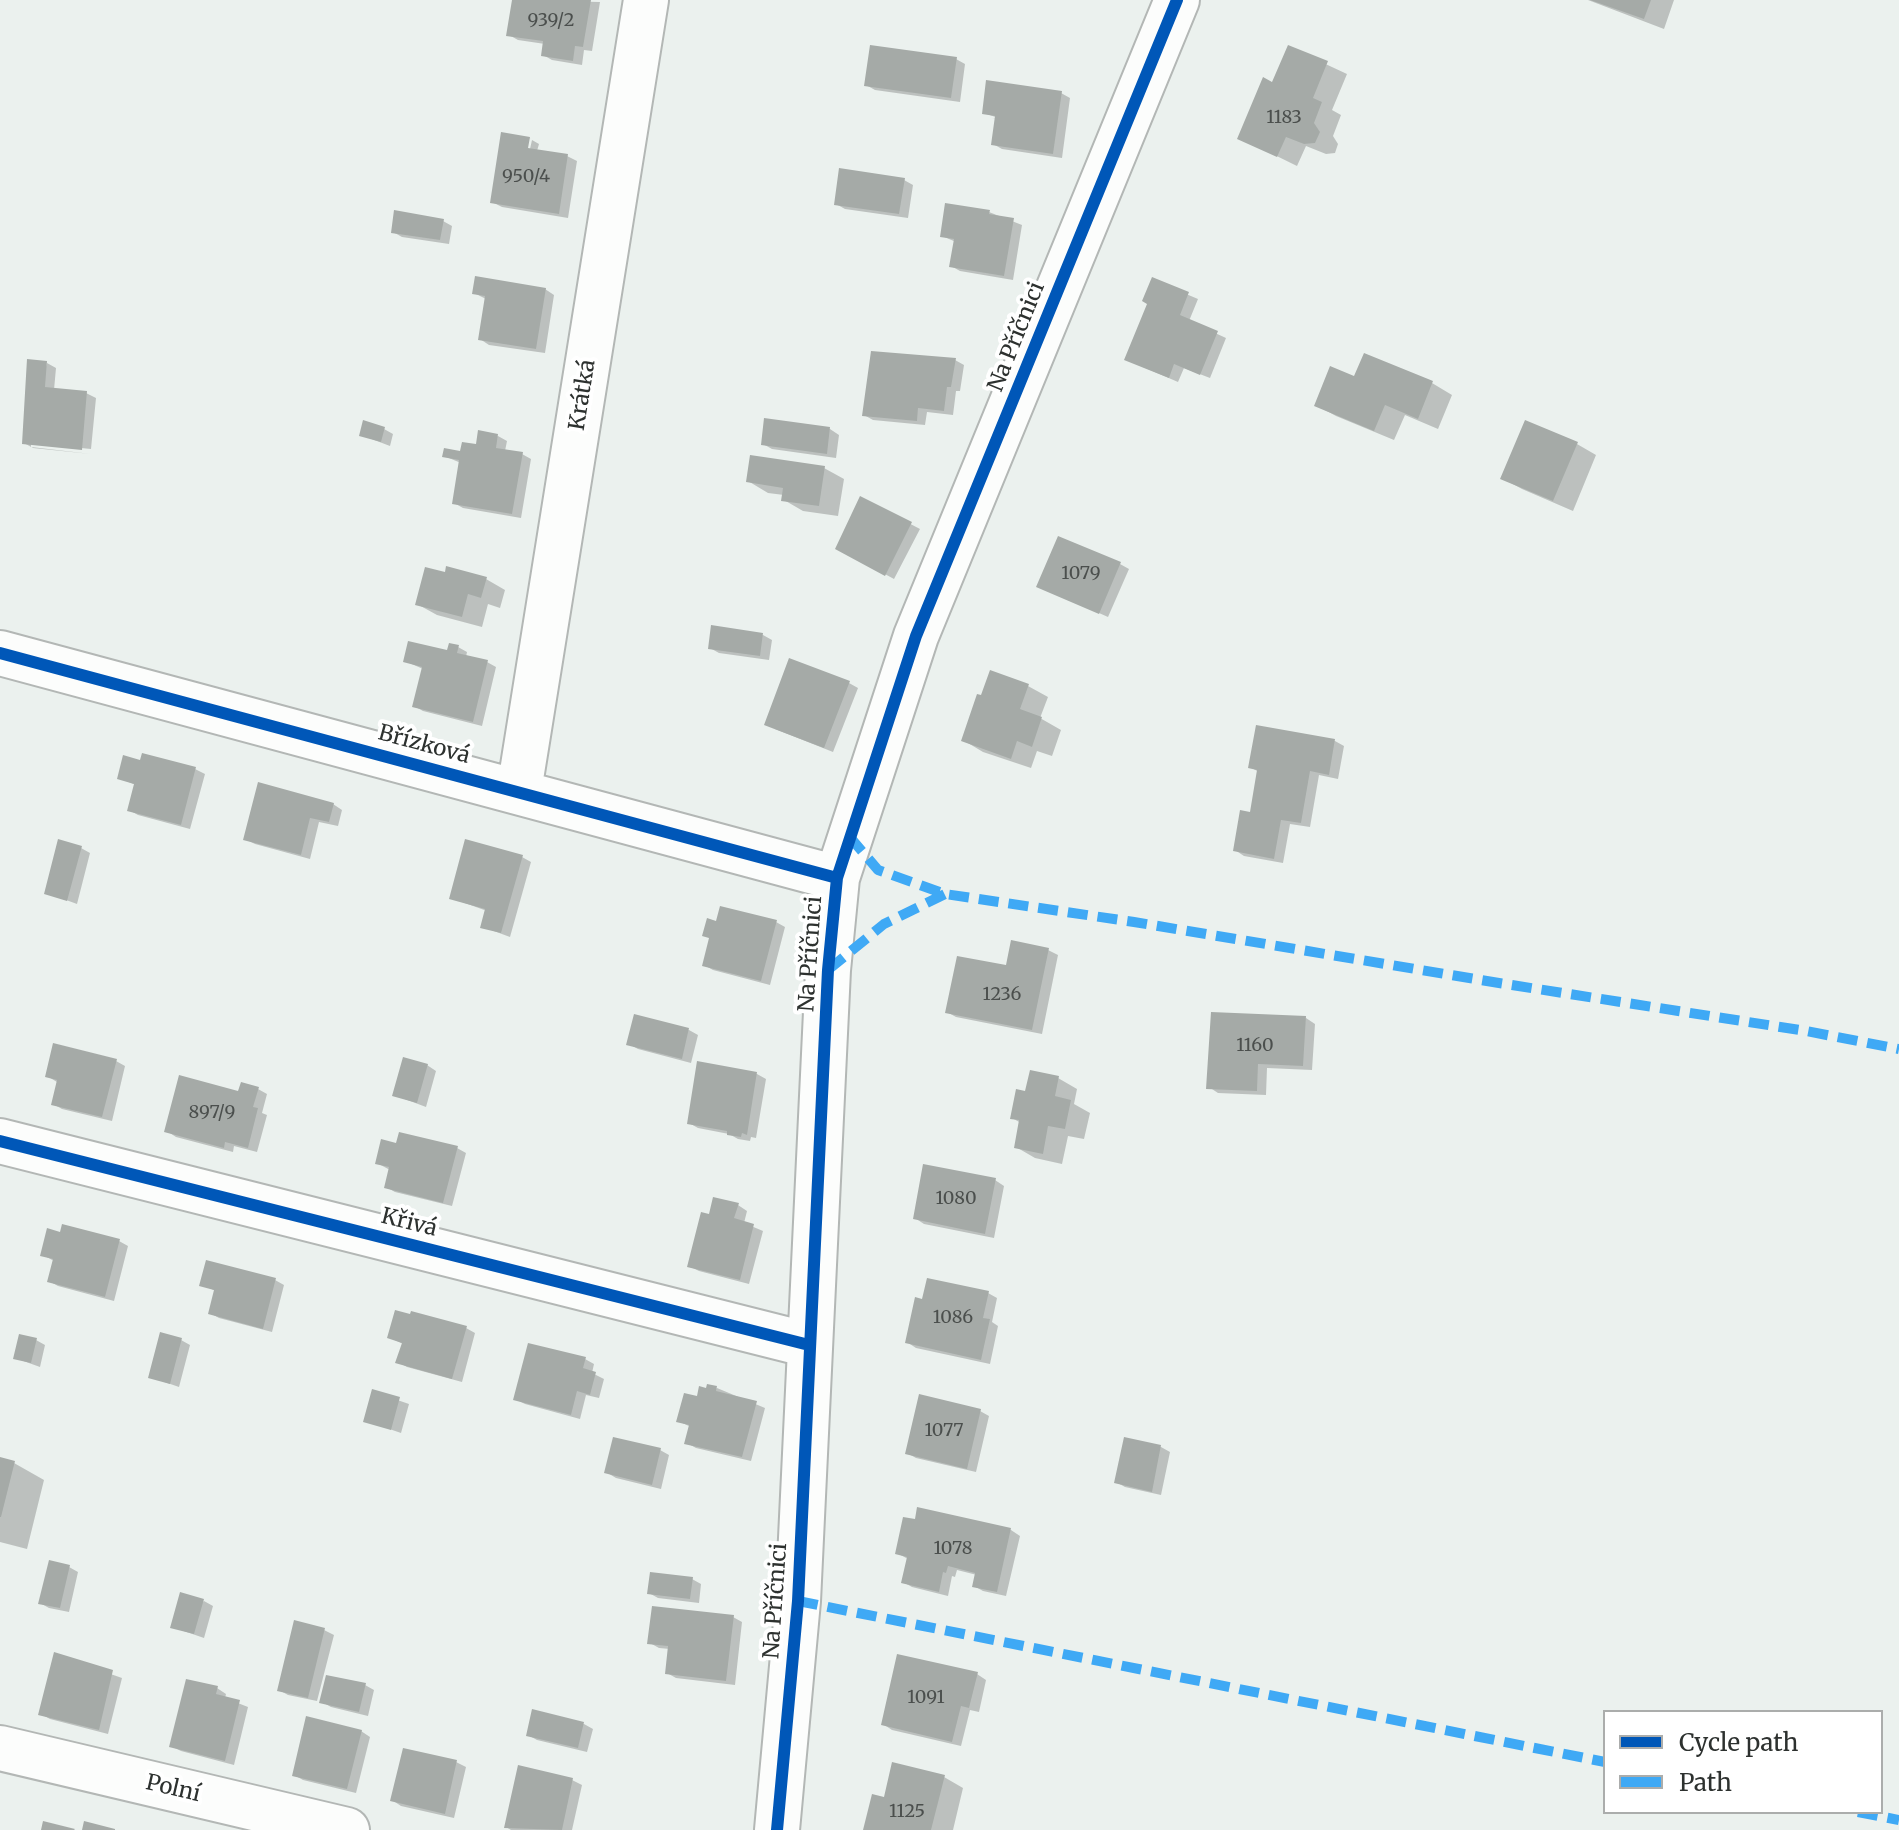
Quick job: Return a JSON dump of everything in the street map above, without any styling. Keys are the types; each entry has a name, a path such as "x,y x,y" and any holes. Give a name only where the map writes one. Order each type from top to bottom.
{"street":[{"name":"Krátká","path":"519,791 646,0"},
{"name":"Na Příčnici","path":"777,1830 798,1601 828,970 837,878 916,636 1177,0"},
{"name":"Břízková","path":"0,653 837,878"},
{"name":"Křivá","path":"0,1141 809,1345"},
{"name":"Polní","path":"0,1748 347,1830"}],"building":[{"path":"512,0 591,0 583,47 575,46 573,61 541,56 543,41 506,36"},
{"path":"1590,0 1651,0 1644,19"},
{"path":"870,45 957,57 951,98 864,86"},
{"path":"1288,45 1328,61 1313,98 1322,102 1314,123 1320,132 1315,143 1304,144 1286,137 1277,157 1237,139 1263,77 1272,82"},
{"path":"986,80 1062,91 1053,154 991,145 995,116 982,114"},
{"path":"501,132 530,137 528,148 568,154 559,214 490,203"},
{"path":"839,168 905,178 899,214 834,205"},
{"path":"945,203 990,210 989,214 1014,218 1004,276 949,267 954,239 940,237"},
{"path":"394,210 444,219 440,240 391,233"},
{"path":"475,276 546,288 536,349 478,340 485,296 472,294"},
{"path":"1152,277 1189,292 1180,315 1218,331 1200,375 1174,364 1169,378 1124,360 1147,304 1142,301"},
{"path":"871,351 956,358 944,411 918,408 917,421 862,416"},
{"path":"1364,353 1433,381 1418,419 1385,405 1374,431 1314,406 1330,366 1354,376"},
{"path":"27,359 47,361 45,387 87,391 82,450 22,444"},
{"path":"764,418 830,427 827,454 761,445"},
{"path":"363,420 385,427 381,442 359,436"},
{"path":"1525,420 1578,442 1553,501 1500,479"},
{"path":"478,430 498,434 496,448 523,452 512,514 452,504 459,460 442,457 444,448 460,451 462,442 476,444"},
{"path":"750,455 825,466 819,506 781,501 783,488 746,482"},
{"path":"860,496 912,522 885,576 835,549"},
{"path":"1058,536 1121,562 1099,614 1036,587"},
{"path":"446,566 487,577 481,598 468,594 462,617 415,605 425,567 445,572"},
{"path":"711,625 763,633 760,656 708,649"},
{"path":"408,641 447,650 449,643 459,645 457,653 488,660 473,722 412,707 422,667 403,662"},
{"path":"789,658 850,681 824,748 764,725"},
{"path":"990,670 1029,684 1020,709 1042,717 1032,747 1017,741 1011,759 961,741 977,694 981,695"},
{"path":"1256,725 1335,739 1329,775 1310,771 1301,823 1281,820 1274,859 1233,851 1240,810 1250,812 1257,770 1248,768"},
{"path":"142,753 196,767 181,825 127,811 134,784 117,779 123,755 140,760"},
{"path":"258,782 334,803 329,822 310,818 301,855 243,840"},
{"path":"58,839 82,846 67,901 44,894"},
{"path":"465,839 523,855 501,933 480,928 485,909 449,899"},
{"path":"720,906 777,920 761,981 702,966 709,938 702,936 707,918 716,921"},
{"path":"1011,940 1049,948 1032,1030 945,1013 957,956 1006,965"},
{"path":"1211,1012 1306,1016 1303,1066 1258,1064 1257,1091 1206,1089"},
{"path":"634,1014 689,1028 682,1059 626,1045"},
{"path":"53,1043 117,1059 102,1117 51,1105 57,1080 45,1077"},
{"path":"403,1057 428,1064 417,1103 392,1096"},
{"path":"697,1061 757,1072 747,1135 727,1135 727,1131 687,1124"},
{"path":"1030,1070 1059,1076 1055,1096 1071,1100 1065,1129 1048,1126 1043,1154 1014,1148 1019,1120 1010,1119 1016,1089 1025,1091"},
{"path":"179,1075 238,1091 241,1082 259,1087 253,1107 258,1108 248,1148 225,1142 224,1148 164,1132"},
{"path":"399,1132 458,1146 443,1203 384,1188 389,1167 375,1164 381,1139 396,1143"},
{"path":"923,1164 996,1178 985,1234 913,1219"},
{"path":"713,1197 739,1203 734,1218 754,1224 740,1280 687,1267 701,1212 709,1214"},
{"path":"62,1224 120,1239 105,1297 47,1282 53,1259 40,1256 47,1228 60,1232"},
{"path":"206,1260 276,1278 263,1329 208,1314 214,1290 199,1286"},
{"path":"927,1278 989,1291 983,1318 990,1319 981,1360 905,1343 915,1297 922,1299"},
{"path":"395,1310 410,1314 411,1311 467,1326 452,1379 395,1363 402,1343 387,1338"},
{"path":"160,1332 182,1338 170,1384 148,1378"},
{"path":"19,1334 37,1338 31,1363 13,1359"},
{"path":"528,1343 586,1357 583,1368 596,1372 590,1395 577,1391 571,1415 513,1400"},
{"path":"707,1384 717,1386 716,1391 757,1401 742,1457 684,1444 689,1425 676,1422 684,1393 697,1396 699,1386 706,1388"},
{"path":"372,1389 400,1397 391,1430 363,1422"},
{"path":"919,1394 981,1409 967,1469 905,1454"},
{"path":"613,1437 661,1448 652,1485 604,1473"},
{"path":"1124,1437 1161,1445 1152,1492 1114,1483"},
{"path":"0,1457 15,1461 1,1517 0,1517"},
{"path":"917,1507 1011,1528 997,1592 972,1587 975,1573 948,1566 946,1573 943,1572 939,1592 901,1583 907,1557 895,1554 903,1517 915,1519"},
{"path":"49,1560 70,1565 60,1608 38,1604"},
{"path":"650,1572 693,1577 690,1599 647,1594"},
{"path":"180,1592 204,1599 194,1634 170,1628"},
{"path":"652,1606 734,1615 726,1681 665,1674 668,1646 647,1644"},
{"path":"294,1620 325,1628 308,1698 277,1691"},
{"path":"54,1652 113,1670 99,1730 38,1715"},
{"path":"897,1654 978,1672 969,1708 961,1706 952,1742 881,1725"},
{"path":"326,1675 366,1683 359,1712 319,1703"},
{"path":"186,1679 218,1686 216,1694 240,1700 225,1761 169,1747"},
{"path":"532,1709 584,1722 578,1748 526,1736"},
{"path":"306,1716 362,1730 347,1789 292,1776"},
{"path":"403,1748 457,1760 445,1814 390,1801"},
{"path":"892,1762 945,1775 931,1830 863,1830 872,1794 884,1797"},
{"path":"518,1765 573,1778 562,1830 504,1828"},
{"path":"43,1821 75,1829 41,1830"},
{"path":"84,1821 115,1829 115,1830 82,1830"}],"marked path":[{"path":"849,836 878,870 945,894 1806,1031 1899,1049"},
{"path":"828,970 884,924 945,894"},
{"path":"798,1601 1603,1762"},
{"path":"1868,1814 1899,1820"}],"cycle path":[{"path":"777,1830 798,1601 828,970 837,878 916,636 1177,0"},
{"path":"0,653 837,878"},
{"path":"0,1141 809,1345"}]}
